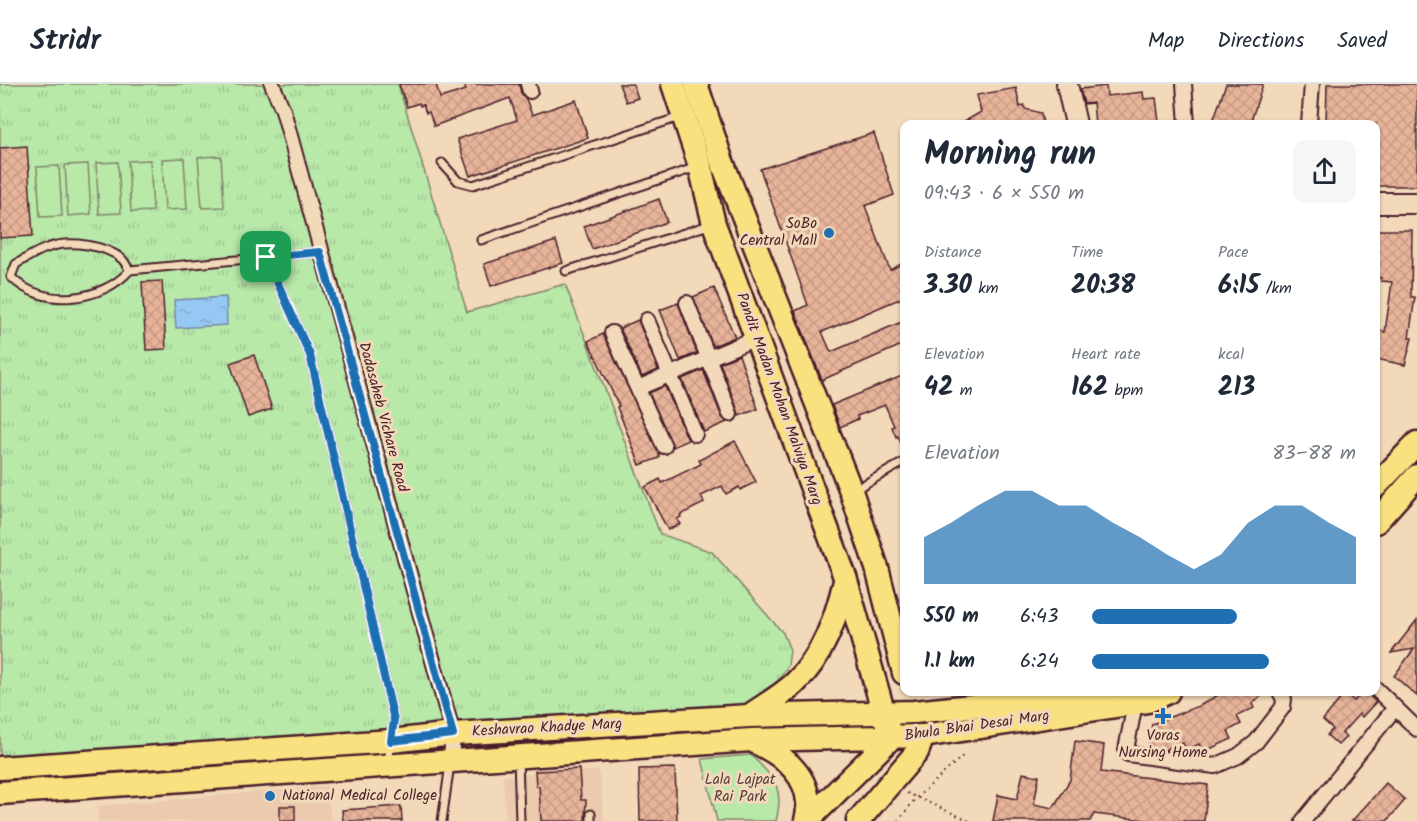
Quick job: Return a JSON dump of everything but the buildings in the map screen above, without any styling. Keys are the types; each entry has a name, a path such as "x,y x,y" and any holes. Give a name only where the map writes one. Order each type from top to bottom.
{"main road":[{"name":"Pandit Madan Mohan Malviya Marg","path":"673,84 699,166 714,224 845,577 891,738"},
{"name":"Pandit Madan Mohan Malviya Marg","path":"696,84 721,159 851,491 878,568 900,658"},
{"path":"772,380 803,368"},
{"path":"1380,482 1417,443"},
{"path":"1380,519 1407,495 1417,476"},
{"path":"878,568 900,609"},
{"path":"749,716 794,684 813,660 838,612 845,577"},
{"path":"1047,696 1056,697"},
{"name":"Bhula Bhai Desai Marg","path":"912,702 1065,696"},
{"name":"Bhula Bhai Desai Marg","path":"891,738 923,736 1148,701 1159,696"},
{"path":"858,821 917,752 923,736 912,702"},
{"name":"Keshavrao Khadye Marg","path":"0,768 391,741 453,734 749,716 883,714 912,702"},
{"path":"806,821 891,738"},
{"name":"Keshavrao Khadye Marg","path":"0,793 751,740 891,738"},
{"path":"751,740 775,751 790,765 802,782 808,802 806,821"}],"street":[{"name":"Dadasaheb Vichare Road","path":"272,84 283,110 453,734 451,760"},
{"path":"1067,84 1075,120"},
{"path":"1184,84 1187,120"},
{"path":"1310,120 1312,84"},
{"path":"699,166 721,159"},
{"path":"1380,203 1417,203"},
{"path":"687,303 730,414"},
{"path":"646,320 695,435"},
{"path":"612,333 664,446"},
{"path":"638,388 756,338"},
{"path":"1380,693 1417,729"},
{"path":"1135,703 1126,750 1128,754 1215,766 1238,756 1256,742 1282,707 1282,696"},
{"path":"1308,819 1395,708"}],"lane":[{"path":"442,163 458,181 473,184 682,117"},
{"path":"481,240 699,166"},
{"path":"567,271 714,224"},
{"path":"130,270 121,258 105,251 87,245 67,243 50,247 16,264 11,277 20,287 37,294 71,298 108,288 122,279 130,270 320,252"},
{"path":"266,257 310,355 394,720 388,765"},
{"path":"851,491 900,464"},
{"path":"518,756 520,821"},
{"path":"442,821 451,760"}],"path":[{"path":"898,821 916,798 965,754"},
{"path":"916,798 970,821"}],"shaded area":[{"path":"599,770 604,821 506,821 503,776"},
{"name":"National Medical College","path":"327,786 331,821 98,821 97,806"}],"green space":[{"path":"0,84 398,84 467,312 565,284 660,534 712,552 783,633 790,650 788,665 780,679 766,694 746,704 0,756"},
{"path":"221,156 224,207 202,208 198,157"},
{"path":"184,158 187,209 165,210 162,159"},
{"path":"150,160 153,211 131,212 128,161"},
{"path":"118,162 121,213 99,214 96,163"},
{"path":"88,164 91,214 68,216 65,165"},
{"path":"59,166 62,216 40,217 37,167"},
{"name":"Lala Lajpat Rai Park","path":"751,755 771,777 778,791 776,821 717,821 702,759"}],"water":[{"path":"226,297 227,325 176,328 174,300"}],"place":[{"name":"SoBo Central Mall","path":"829,233"},
{"name":"Voras Nursing Home","path":"1163,716"},
{"name":"National Medical College","path":"270,796"}],"route":[{"path":"320,252 453,734 391,741 394,720 310,355 266,257 320,252"}]}
